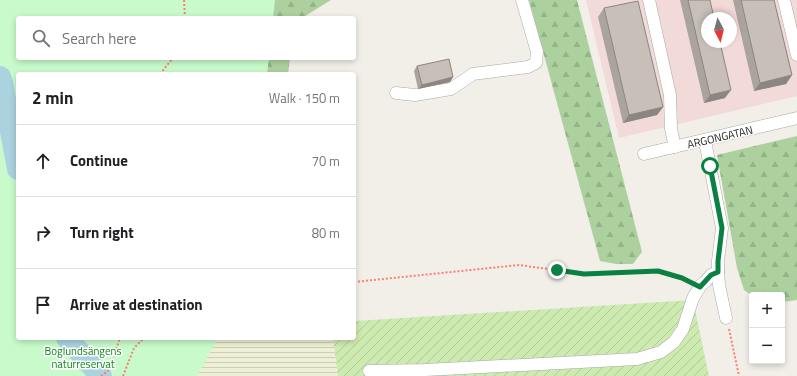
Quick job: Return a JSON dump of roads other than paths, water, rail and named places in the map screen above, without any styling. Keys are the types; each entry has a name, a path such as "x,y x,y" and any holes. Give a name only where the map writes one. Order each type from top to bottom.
{"street":[{"path":"396,93 415,95 451,89 473,74 528,67 536,63 537,52 522,0"},
{"path":"648,0 670,95 671,130 675,147"},
{"path":"784,0 797,55"},
{"name":"ARGONGATAN","path":"644,154 797,118"},
{"path":"704,141 722,228 718,272 719,285 726,318"},
{"path":"369,371 425,370 637,359 661,352 674,342 683,329 693,298 700,287 711,275 718,272"}],"waterway":[{"path":"0,77 16,158"},
{"path":"69,340 101,376"}],"park label":[{"name":"Boglundsängens naturreservat","path":"83,357"}]}
